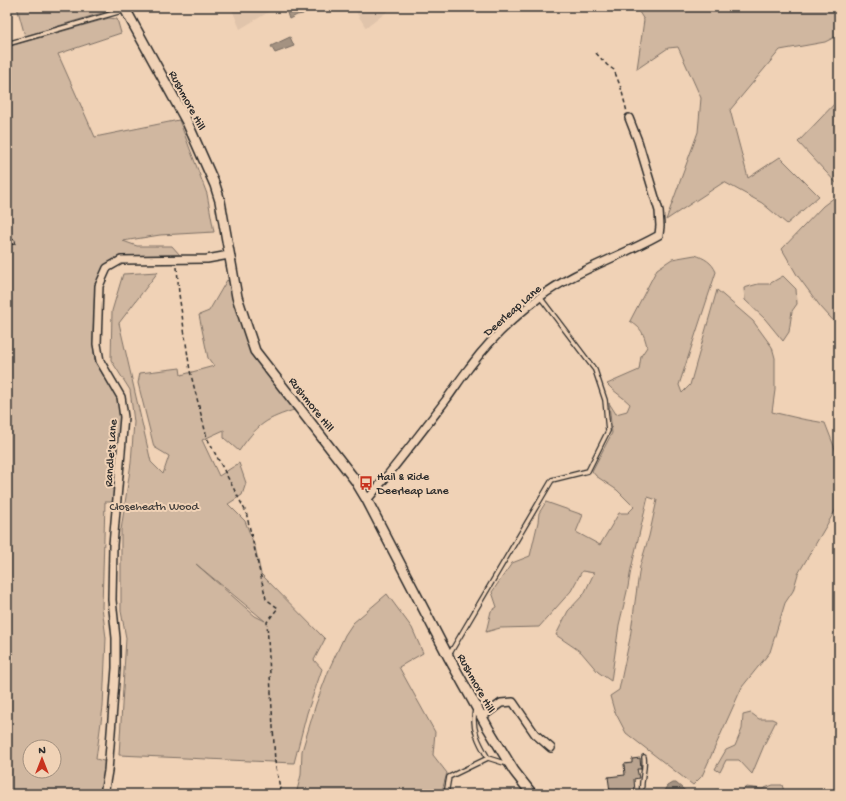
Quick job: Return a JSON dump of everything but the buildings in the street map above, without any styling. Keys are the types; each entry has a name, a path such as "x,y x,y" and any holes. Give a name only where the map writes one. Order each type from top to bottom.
{"street":[{"name":"Rushmore Hill","path":"125,8 187,122 215,185 220,201 237,297 255,351 355,480 482,717 510,765 532,794"},
{"name":"Deerleap Lane","path":"367,500 395,467 470,367 497,335 540,297 560,284 595,266 642,245 659,235 659,211 638,141 629,118"},
{"name":"Randle's Lane","path":"104,794 108,771 116,668 116,638 112,600 113,544 124,416 121,397 100,361 97,344 99,286 107,268 120,260 207,259 229,255"},
{"path":"482,717 501,703 513,702 534,734 551,748"}],"lane":[{"path":"7,44 125,8"},
{"path":"7,241 13,242"},
{"path":"448,656 552,480 588,471 608,431 604,400 595,370 540,297"},
{"path":"476,706 474,723 478,739 488,758"},
{"path":"642,794 642,776 645,767 644,757"},
{"path":"446,794 450,777 488,758 510,765"}],"path":[{"path":"596,53 614,70 621,88 629,118"},
{"path":"177,259 179,294 190,371 207,438 246,512 266,599 278,608 267,622 275,762 280,788 278,794"}],"shaded area":[{"path":"231,7 277,7 240,29"},
{"path":"303,7 305,10 303,14 289,19 287,13 290,8"},
{"path":"353,7 393,7 366,28"},
{"path":"290,37 294,46 275,53 271,46"},
{"path":"672,783 676,783 689,794 662,794 667,786"}],"green space":[{"path":"17,7 109,7 105,12 25,36"},
{"path":"636,7 839,7 839,35 825,42 780,50 730,110 748,178 780,157 819,196 787,224 762,203 724,182 666,220 698,132 701,98 678,47 668,48 637,69 644,20"},
{"path":"109,18 117,19 121,33 58,54 95,137 179,120 207,194 214,232 160,235 123,241 137,246 172,246 180,255 119,256 105,265 95,284 93,344 95,362 118,399 120,421 113,502 105,502 102,607 106,638 103,707 96,759 111,763 107,794 7,794 7,47"},
{"path":"839,99 839,186 798,142"},
{"path":"839,194 839,327 820,306 797,275 782,249 823,206"},
{"path":"695,255 707,261 716,272 679,385 682,393 690,385 717,290 753,321 772,347 775,358 775,390 772,412 825,423 839,459 839,504 798,574 793,591 785,603 770,652 742,687 702,776 693,785 626,733 614,710 610,696 619,690 630,638 640,566 649,536 657,500 648,497 619,625 611,681 598,672 581,652 556,635 568,611 584,594 594,573 582,571 571,591 539,627 500,628 486,632 491,611 497,607 492,592 512,563 530,556 539,513 546,502 583,515 576,532 600,545 619,513 628,513 634,507 617,490 596,476 592,471 612,433 609,403 616,414 627,411 630,404 607,384 639,370 641,356 647,347 642,331 630,321 657,269 672,259"},
{"name":"Closeheath Wood","path":"158,272 119,323 151,462 163,474 169,456 154,447 138,383 140,373 180,368 181,375 214,366 208,358 199,315 209,311 227,280 232,285 254,354 297,409 277,416 257,428 239,451 224,438 224,430 202,440 219,476 239,463 246,483 242,495 228,504 245,521 255,547 261,574 325,639 314,660 322,669 307,713 294,763 119,755 126,638 121,611 121,530 131,463 134,422 130,390 111,360 112,311 123,274","holes":["196,564 265,621 255,616"]},
{"path":"783,276 796,289 797,304 792,311 789,332 783,341 765,319 745,300 744,288 758,284 769,284"},
{"path":"387,594 412,628 423,653 399,667 435,732 433,755 447,773 441,794 296,794 301,775 302,751 316,704 330,667 345,635 353,623"},
{"path":"751,713 759,719 772,719 776,721 752,774 739,760 726,760 720,772 715,769 726,750 735,746 742,729 743,715"},
{"path":"773,785 782,785 785,794 705,794 716,790 739,793 746,787 762,789"}],"place":[{"name":"Hail & Ride Deerleap Lane","path":"366,483"}]}
